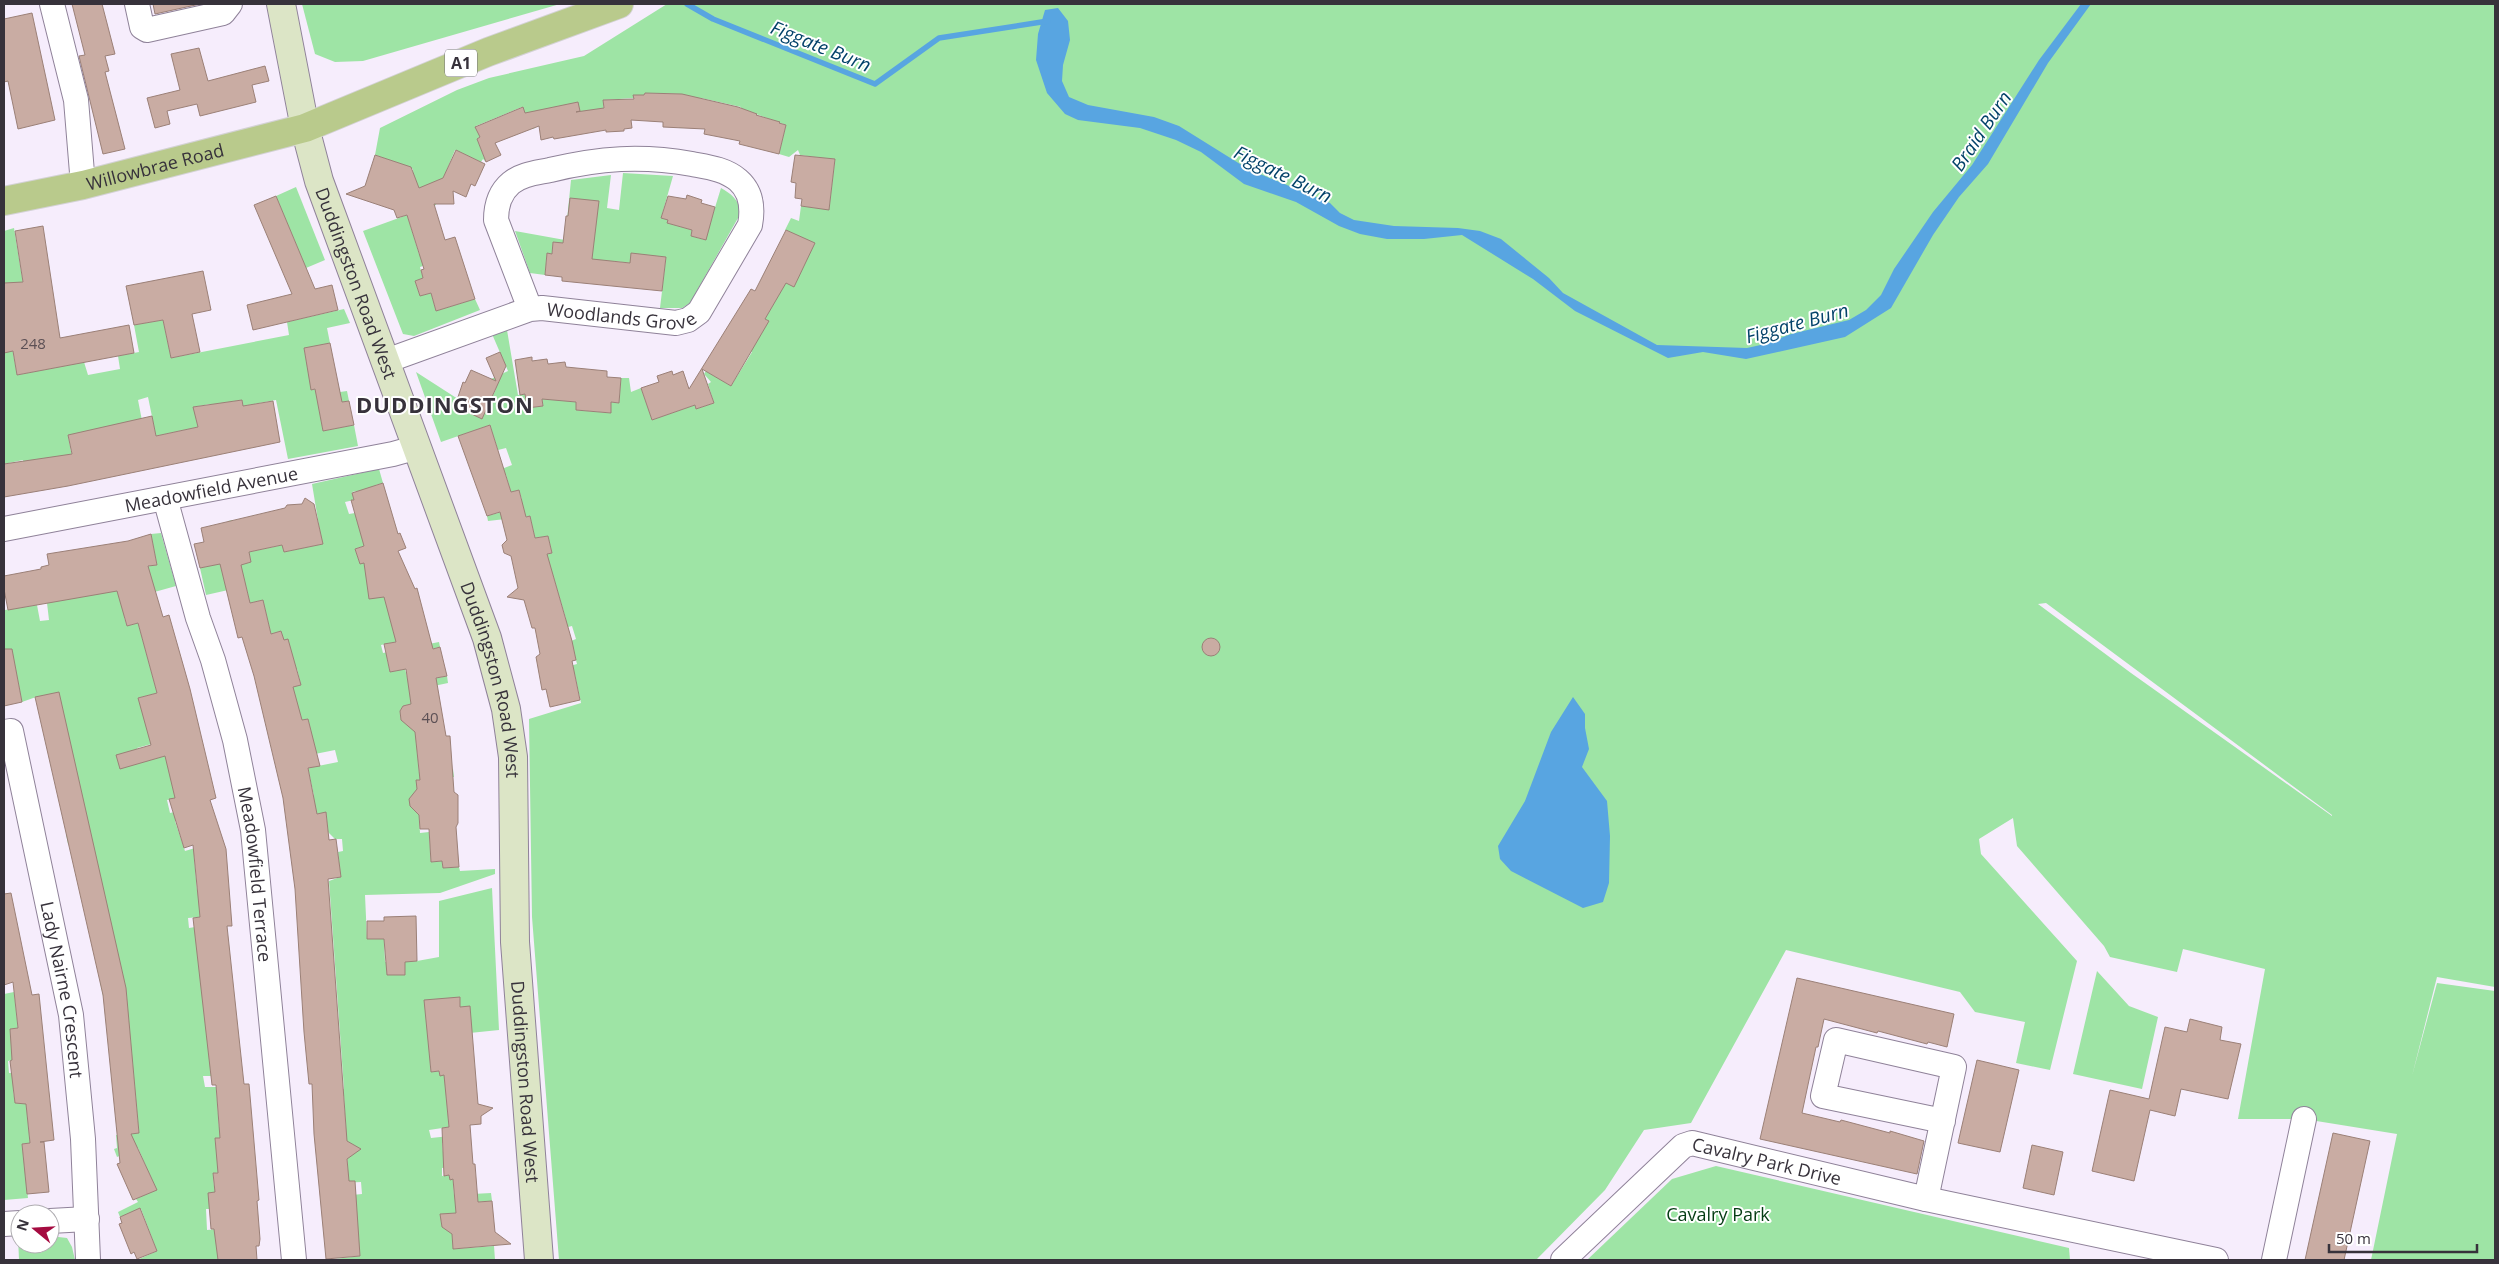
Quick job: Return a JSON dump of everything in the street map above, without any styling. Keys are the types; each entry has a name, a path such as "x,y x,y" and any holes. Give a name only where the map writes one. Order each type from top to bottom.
{"main road":[{"name":"A1","path":"305,128 488,52 619,4"},
{"name":"Willowbrae Road","path":"4,202 83,185 305,128"}],"street":[{"path":"52,4 76,100 83,185"},
{"path":"137,4 142,27 147,30 223,13 230,4"},
{"name":"Duddingston Road West","path":"281,4 305,128 319,181 487,638 510,732 513,766 515,942 538,1260"},
{"name":"Woodlands Grove","path":"386,361 530,309 542,308 676,323 688,320 699,312 750,225 752,214 750,197 739,181 724,171 659,158 592,160 522,176 502,192 496,207 496,220 530,309"},
{"name":"Meadowfield Avenue","path":"4,530 393,454 418,447"},
{"name":"Meadowfield Terrace","path":"165,498 198,618 235,740 253,830 294,1260"},
{"name":"Lady Nairne Crescent","path":"4,732 11,731 69,997 78,1073 88,1260"},
{"path":"1926,1199 1954,1067 1836,1040 1823,1096 1942,1121"},
{"path":"2274,1260 2304,1120"},
{"name":"Cavalry Park Drive","path":"1563,1260 1682,1146 1692,1143 1926,1199 2216,1260"},
{"path":"60,1221 87,1219"}],"green space":[{"path":"302,4 560,4 363,61 335,62 315,54"},
{"path":"667,4 2495,4 2495,987 2437,977 2412,1076 2437,983 2495,991 2495,1260 2371,1260 2397,1134 2304,1119 2238,1119 2265,969 2183,949 2177,972 2110,957 2104,946 2017,846 2013,818 1979,839 1981,854 2077,961 2050,1070 2016,1063 2025,1022 1975,1012 1960,992 1786,950 1691,1123 1644,1130 1605,1190 1536,1260 559,1260 532,917 529,719 581,703 575,675 559,669 577,664 571,641 576,639 572,626 556,630 566,619 552,572 539,556 552,553 548,536 535,538 530,516 488,521 487,516 516,508 514,503 522,500 519,490 511,492 506,475 501,476 499,470 512,465 506,448 498,450 490,425 441,442 416,372 458,399 455,406 482,418 496,389 491,379 508,371 492,334 507,330 518,395 525,394 527,408 543,406 542,398 576,402 576,410 610,413 611,402 619,403 621,378 629,378 631,392 641,388 652,420 695,405 696,409 714,403 708,384 711,382 704,374 706,371 731,386 752,352 747,349 768,321 765,319 785,282 814,244 785,230 791,218 799,221 801,206 829,209 835,160 800,155 798,150 789,157 779,154 786,125 748,111 738,122 741,107 701,98 691,106 686,128 679,128 680,94 645,93 644,95 634,95 634,98 603,100 604,112 573,113 571,104 551,108 533,119 535,128 532,129 522,107 476,126 480,137 477,139 486,162 483,159 481,162 455,150 443,179 453,191 453,195 436,196 436,205 415,212 413,169 375,155 380,128 457,90 489,78 584,56","holes":["2046,603 2332,815 2131,673 2038,604"]},
{"path":"623,173 673,176 661,218 668,220 668,223 692,230 691,236 705,240 721,188 733,196 738,204 738,218 690,303 682,308 660,308 666,258 630,263 614,261 613,269 553,242 552,254 547,254 545,275 530,273 515,231 565,240 571,180 611,175 607,208 619,210"},
{"path":"296,187 325,260 306,268 276,196"},
{"path":"407,215 419,254 432,263 420,267 423,278 415,281 420,296 431,293 436,311 475,299 480,310 414,336 403,334 363,231"},
{"path":"14,228 23,283 12,347 17,375 84,362 88,375 120,369 118,356 139,352 134,325 163,320 171,358 289,335 287,322 344,309 350,323 327,328 330,343 304,349 312,390 338,385 340,392 347,391 349,401 319,407 323,431 354,425 358,446 288,459 276,400 243,406 242,400 224,403 214,425 210,404 194,407 198,427 156,436 148,397 138,400 144,431 68,435 72,457 26,478 23,460 4,464 4,231"},
{"path":"379,469 383,483 376,485 377,488 358,493 357,491 352,492 354,500 345,502 349,514 355,513 358,524 391,514 396,527 365,532 369,544 355,549 360,564 369,561 386,596 394,634 402,633 404,640 381,645 383,653 439,642 440,647 387,659 390,672 405,669 409,684 447,676 448,683 410,691 411,704 403,706 400,711 401,720 415,723 419,772 453,769 454,777 417,780 420,833 429,832 431,862 442,861 443,868 459,867 460,871 495,869 495,874 440,893 365,895 367,939 384,939 385,962 417,961 439,957 439,901 492,888 499,1030 450,1035 438,1061 430,1062 431,1072 439,1071 440,1075 458,1074 446,1090 449,1127 429,1130 431,1138 450,1136 463,1141 442,1143 443,1152 448,1151 449,1167 442,1168 442,1176 449,1175 450,1180 453,1179 454,1195 491,1193 492,1201 477,1202 477,1211 445,1214 441,1217 442,1227 452,1230 453,1249 494,1246 495,1260 326,1260 360,1256 352,1195 362,1194 361,1182 342,1183 342,1175 348,1174 347,1154 356,1147 352,1144 331,1145 346,1131 344,1096 330,1097 330,1091 344,1089 329,881 340,877 338,852 343,851 342,839 335,839 328,832 326,813 315,814 300,798 314,796 308,768 338,762 335,750 310,755 311,732 308,719 302,720 290,687 301,685 297,669 291,670 281,631 271,634 263,600 250,603 246,586 206,595 200,568 213,565 234,551 228,521 233,520 243,564 251,562 249,552 278,546 274,511 284,552 322,544 312,484"},
{"path":"161,533 176,586 133,598 124,617 127,626 138,623 157,693 138,698 184,735 137,748 141,762 172,754 183,796 167,800 170,813 196,807 175,821 185,851 205,845 194,857 197,890 212,889 200,917 188,918 189,928 201,926 211,1076 203,1076 205,1087 216,1087 219,1127 236,1125 222,1138 215,1139 216,1147 222,1146 239,1171 213,1173 214,1186 228,1185 210,1209 206,1209 207,1230 227,1228 226,1260 137,1260 157,1251 141,1209 120,1217 118,1212 138,1202 136,1199 156,1189 138,1148 117,1157 114,1149 117,1148 116,1135 139,1133 126,994 103,996 100,982 123,977 91,839 68,844 66,834 89,829 36,697 22,702 17,676 4,678 4,606 5,610 37,605 40,621 49,620 47,603 144,567 157,565 151,534"},
{"path":"2097,971 2129,1006 2158,1017 2142,1089 2073,1074"},
{"path":"14,992 18,1028 10,1029 11,1039 21,1059 8,1061 9,1073 23,1072 13,1090 15,1102 26,1101 30,1143 22,1144 28,1198 4,1200 4,994"},
{"name":"Cavalry Park","path":"1716,1166 2069,1248 2070,1260 1587,1260 1672,1179"},
{"path":"60,1237 67,1238 72,1247 75,1260 19,1260 19,1254 60,1254"}],"water":[{"path":"2081,4 2091,4 2048,63 1988,164 1959,197 1933,235 1891,308 1845,337 1746,359 1703,352 1668,358 1575,311 1533,279 1462,235 1424,239 1387,239 1360,234 1339,226 1296,202 1244,184 1201,152 1176,140 1140,128 1078,120 1065,114 1047,93 1036,60 1038,34 1045,10 1058,8 1068,21 1070,40 1063,65 1062,81 1069,97 1088,105 1154,117 1179,126 1248,169 1330,203 1340,213 1354,220 1394,226 1458,228 1480,231 1501,239 1549,278 1563,293 1657,345 1747,348 1765,344 1791,334 1849,320 1866,310 1881,295 1894,269 1933,212 1972,165 2039,60"},
{"path":"1573,697 1585,714 1585,728 1589,749 1582,767 1607,801 1610,836 1609,883 1603,902 1583,908 1511,871 1500,859 1498,846 1525,801 1551,732"}],"building":[{"path":"72,4 102,4 115,54 105,56 109,71 105,72 125,149 103,154 79,56 85,55"},
{"path":"153,4 200,4 155,14"},
{"path":"32,13 55,120 18,129 8,81 4,82 4,19"},
{"path":"199,48 208,81 265,66 269,81 252,85 256,102 200,116 197,104 167,111 170,124 155,128 147,98 180,90 171,54"},
{"path":"645,93 682,94 738,107 780,122 786,125 779,154 739,144 740,141 704,134 705,129 663,127 663,122 631,120 632,128 624,129 624,131 606,132 606,130 541,140 539,126 495,143 501,155 486,162 477,139 480,137 475,127 523,107 525,113 578,102 580,111 576,112 604,108 603,100 634,99 633,95 644,95"},
{"path":"456,150 485,164 475,186 471,184 466,197 453,191 454,204 434,204 445,240 455,237 475,299 436,311 431,293 420,296 415,281 423,278 421,270 424,269 407,215 397,218 394,210 346,194 365,186 375,155 411,167 419,188 443,178"},
{"path":"795,155 835,159 829,210 801,206 802,199 795,198 796,183 791,182"},
{"path":"687,195 702,200 701,203 715,207 706,240 691,236 692,230 667,223 668,220 661,218 668,196 686,199"},
{"path":"276,196 315,289 332,285 338,310 253,330 247,305 292,294 254,205"},
{"path":"570,198 599,201 592,259 630,263 631,253 666,257 662,291 562,281 562,277 545,275 547,253 552,254 553,242 563,243"},
{"path":"43,226 60,338 129,325 134,353 17,375 13,351 4,353 4,283 23,282 15,231"},
{"path":"786,230 815,243 794,287 786,283 765,319 769,321 731,386 702,369 714,403 696,409 695,405 652,420 641,388 659,382 657,376 672,371 673,375 683,371 689,389 751,289 755,291"},
{"path":"203,271 211,310 192,314 200,352 171,358 163,320 134,325 126,286"},
{"path":"330,343 342,402 349,401 354,425 323,431 315,389 311,390 304,348"},
{"path":"500,352 506,366 482,419 455,406 463,382 465,383 471,370 496,381 486,358"},
{"path":"532,357 532,361 547,359 548,364 565,362 566,367 607,371 607,377 621,378 619,403 611,402 611,413 576,410 576,402 542,399 543,406 527,408 525,394 520,395 515,360"},
{"path":"242,400 243,406 273,401 280,442 68,486 4,497 4,464 72,454 68,435 152,416 156,436 198,427 193,407"},
{"path":"490,425 511,492 519,490 526,517 530,516 535,538 548,536 552,553 547,554 572,641 576,660 572,661 580,700 550,707 546,689 542,690 536,657 540,654 535,628 532,628 524,600 507,597 518,588 511,556 504,553 502,545 507,540 500,512 487,516 458,436"},
{"path":"383,483 398,534 400,533 406,548 398,551 415,589 417,588 433,649 440,647 447,676 436,678 446,736 450,736 454,792 458,795 458,823 456,827 459,867 443,868 442,861 431,862 429,829 420,829 419,815 410,806 409,799 417,789 416,780 420,780 415,732 401,720 400,711 403,706 411,704 406,669 390,672 384,644 396,642 384,597 369,599 364,563 360,564 355,549 364,546 351,500 354,500 352,493"},
{"path":"305,498 314,504 323,544 284,552 282,545 249,552 251,562 241,565 250,603 263,600 271,634 281,631 284,640 288,639 301,685 293,687 302,720 308,719 320,766 308,768 317,814 326,812 329,840 336,839 341,877 328,879 347,1141 361,1149 347,1159 349,1181 355,1181 360,1256 326,1259 314,1134 312,1084 309,1084 304,1032 295,889 283,798 254,676 242,637 238,638 220,564 200,568 194,544 204,542 201,528 285,508 287,505 302,504"},
{"path":"151,534 157,565 148,566 163,617 169,615 190,689 216,798 210,800 226,849 232,926 227,926 244,1084 249,1084 259,1200 257,1201 260,1239 259,1246 256,1246 257,1260 218,1260 214,1229 211,1229 208,1193 215,1192 213,1173 218,1173 215,1138 220,1138 216,1085 212,1085 193,918 200,917 193,845 184,848 169,799 175,798 165,756 120,769 116,755 151,745 138,698 157,693 138,623 127,626 117,591 8,610 4,589 4,576 41,569 41,567 49,565 47,554 128,541"},
{"path":"1211,638 1217,641 1220,647 1217,653 1211,656 1205,653 1202,647 1205,641"},
{"path":"4,649 12,649 22,702 4,706"},
{"path":"59,692 126,988 139,1133 131,1134 157,1190 133,1200 117,1164 120,1163 103,995 35,697"},
{"path":"11,893 32,995 39,994 54,1140 40,1142 44,1142 49,1192 27,1194 22,1144 30,1143 26,1104 15,1103 10,1061 12,1060 10,1029 18,1028 13,982 4,985 4,894"},
{"path":"416,916 417,961 405,962 405,975 387,975 384,939 367,939 367,921 384,921 384,917"},
{"path":"1797,978 1954,1014 1947,1047 1928,1042 1927,1044 1878,1031 1877,1033 1824,1019 1818,1047 1816,1047 1802,1113 1840,1122 1841,1120 1890,1133 1890,1131 1924,1141 1917,1174 1760,1139"},
{"path":"460,997 460,1007 470,1006 478,1104 493,1108 481,1116 481,1124 470,1125 478,1202 492,1201 495,1232 511,1244 453,1249 452,1234 442,1227 440,1214 456,1213 453,1179 450,1180 449,1175 444,1176 442,1128 449,1127 444,1075 440,1076 439,1071 431,1072 424,1000"},
{"path":"2190,1019 2222,1027 2220,1040 2241,1044 2228,1099 2181,1089 2175,1116 2150,1110 2134,1181 2092,1171 2110,1090 2149,1099 2165,1027 2187,1032"},
{"path":"1977,1060 2019,1070 2000,1152 1958,1143"},
{"path":"2333,1133 2370,1141 2344,1260 2305,1260"},
{"path":"2032,1145 2063,1152 2054,1195 2023,1188"},
{"path":"140,1208 157,1251 137,1259 134,1252 131,1254 119,1224 122,1223 120,1217"}],"waterway":[{"name":"Figgate Burn","path":"687,4 713,19 875,84 939,38 1048,21"}],"district":[{"name":"DUDDINGSTON","path":"445,404"}],"water label":[{"name":"Braid Burn","path":"1981,131"}]}
